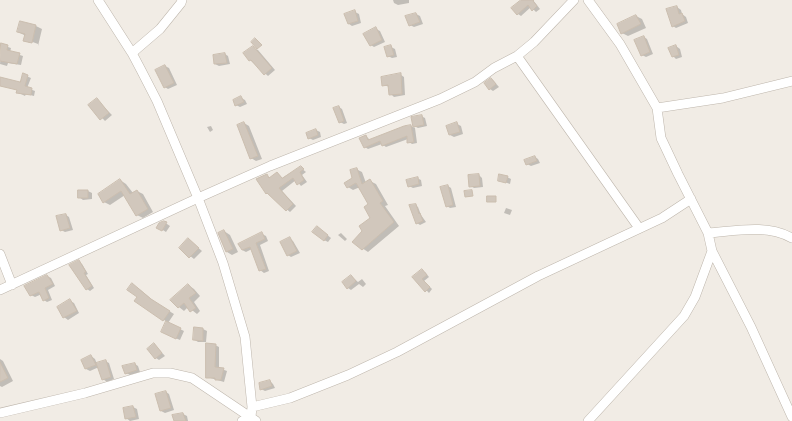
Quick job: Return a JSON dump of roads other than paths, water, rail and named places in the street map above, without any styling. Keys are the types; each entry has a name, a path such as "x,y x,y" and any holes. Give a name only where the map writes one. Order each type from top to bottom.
{"street":[{"path":"98,0 132,53 157,101 198,198 222,263 245,337 253,415"},
{"path":"0,290 270,166 440,99 475,82 494,68 517,56 534,42 574,0"},
{"path":"588,0 620,44 657,108 661,138 708,233 712,251 751,328 792,417"},
{"path":"132,53 160,29 185,1"},
{"path":"517,56 638,228"},
{"path":"657,108 723,98 792,81"},
{"path":"242,421 397,352 538,276 662,218 691,199"},
{"path":"708,233 759,229 783,233 792,238"},
{"path":"588,421 684,316 695,297 712,251"},
{"path":"0,254 12,285"},
{"path":"0,413 84,394 153,373 170,373 192,378 253,415"}]}
